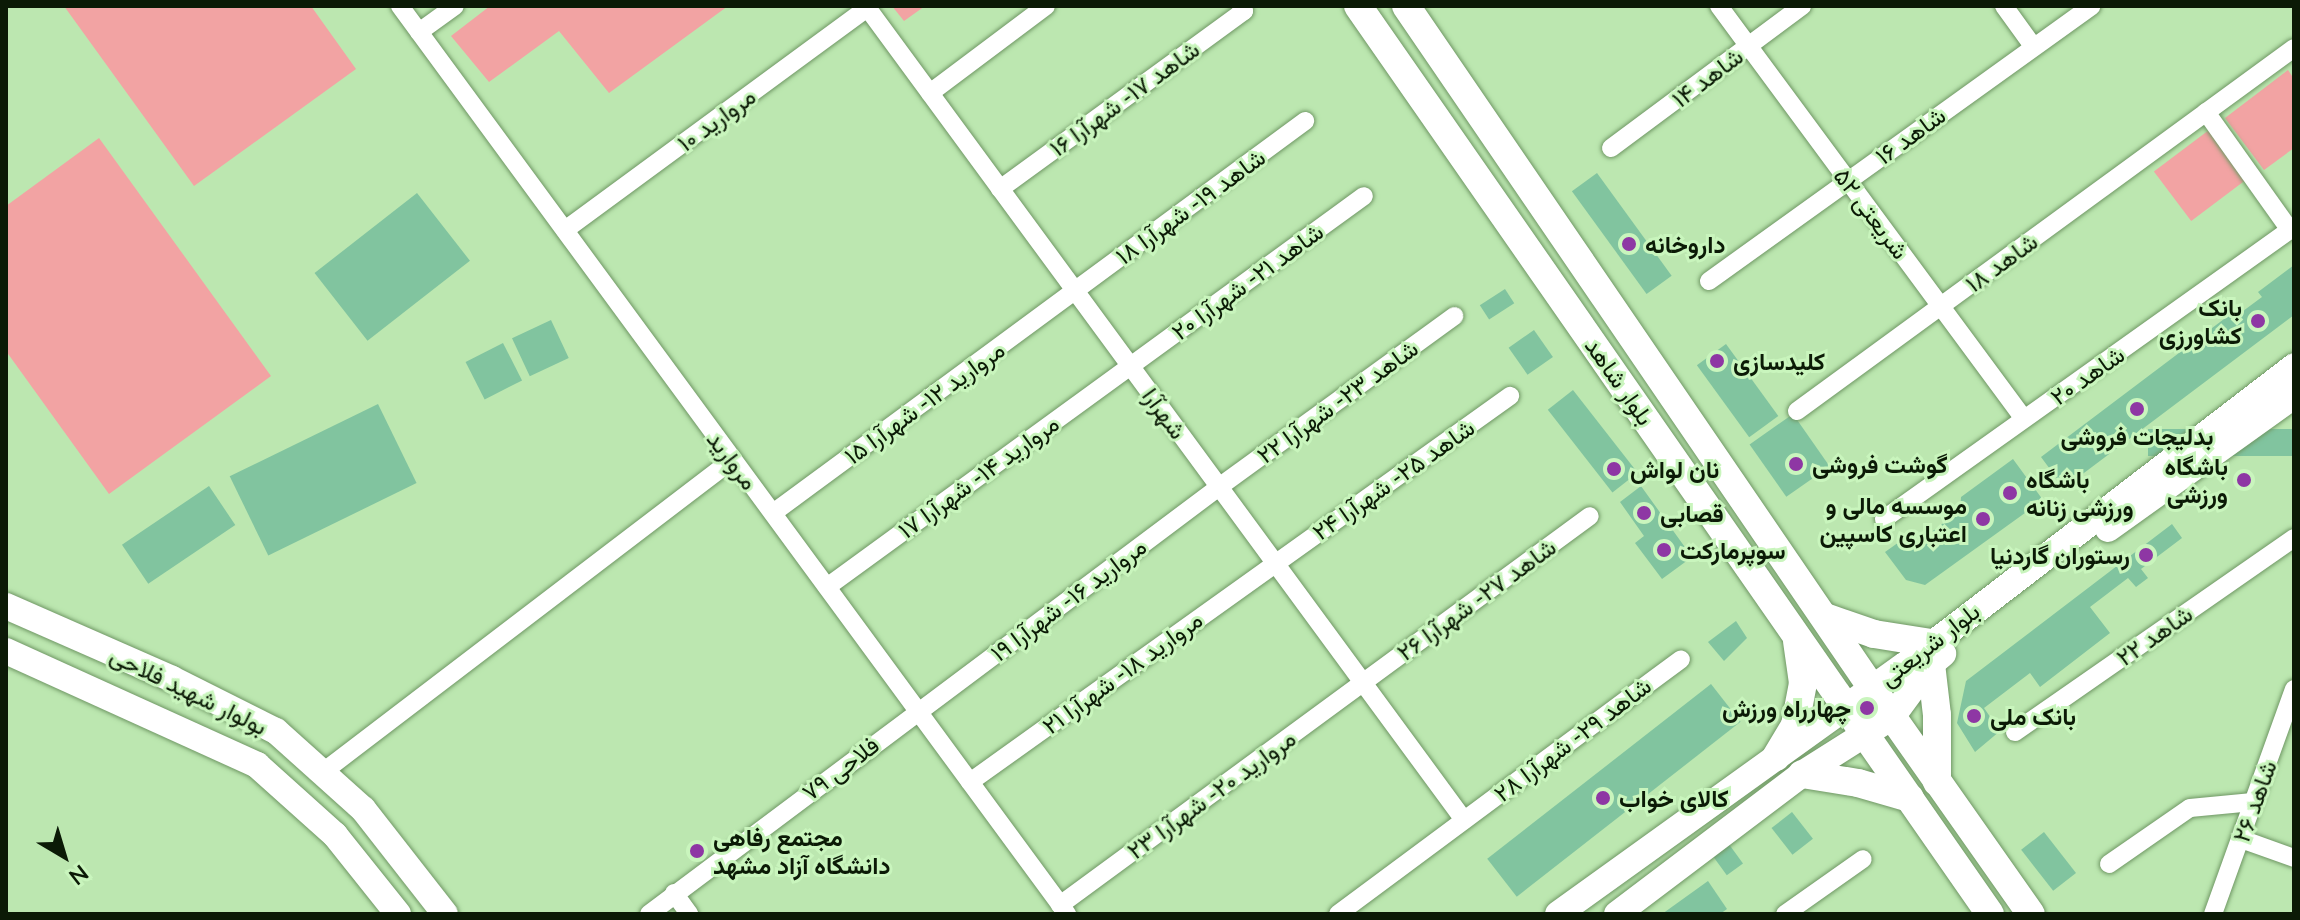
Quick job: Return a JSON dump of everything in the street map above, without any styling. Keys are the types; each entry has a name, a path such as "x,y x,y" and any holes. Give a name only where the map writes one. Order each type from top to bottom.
{"main road":[{"name":"بلوار شاهد","path":"1358,6 1990,914"},
{"name":"بلوار شاهد","path":"1406,6 1872,688 2031,914"},
{"name":"بلوار شریعتی","path":"1617,914 1802,774 1892,717 1931,653 2294,366"},
{"name":"بلوار شریعتی","path":"1558,914 1845,707 1931,653 2294,396"},
{"name":"بولوار شهید فلاحی","path":"6,606 172,679 276,731 363,809 445,914"},
{"path":"1825,617 1931,653 1937,715 1937,782"},
{"path":"1776,757 1795,725 1803,683 1797,636"},
{"name":"بولوار شهید فلاحی","path":"6,651 257,765 335,835 398,914"},
{"path":"1802,774 1858,783 1910,798"}],"street":[{"name":"مروارید","path":"400,6 1064,909"},
{"path":"419,32 455,6"},
{"path":"930,93 1046,6"},
{"name":"شاهد ۱۷- شهرآرا ۱۶","path":"1000,189 1244,11 1241,6"},
{"name":"شریعتی ۵۲","path":"1719,6 2024,419"},
{"name":"شاهد ۱۴","path":"1611,148 1802,6"},
{"path":"2004,6 2033,46"},
{"name":"شاهد ۱۶","path":"1709,281 2091,6"},
{"name":"شهرآرا","path":"866,7 1464,820"},
{"name":"مروارید ۱۰","path":"565,230 866,7"},
{"name":"شاهد ۱۸","path":"1797,411 2294,48"},
{"path":"2206,112 2292,229"},
{"name":"شاهد ۱۹- شهرآرا ۱۸","path":"1075,291 1305,121"},
{"name":"شاهد ۲۱- شهرآرا ۲۰","path":"1129,365 1364,196"},
{"name":"شاهد ۲۰","path":"1884,519 2292,229"},
{"name":"مروارید ۱۲- شهرآرا ۱۵","path":"773,513 1075,291"},
{"name":"شاهد ۲۳- شهرآرا ۲۲","path":"1219,487 1454,316"},
{"name":"مروارید ۱۴- شهرآرا ۱۷","path":"827,587 1129,365"},
{"name":"شاهد ۲۵- شهرآرا ۲۴","path":"1275,562 1510,396"},
{"path":"323,772 732,460"},
{"name":"مروارید ۱۶- شهرآرا ۱۹","path":"917,710 1219,487"},
{"name":"شاهد ۲۷- شهرآرا ۲۶","path":"1363,683 1590,516"},
{"name":"شاهد ۲۲","path":"2015,732 2294,538"},
{"name":"مروارید ۱۸- شهرآرا ۲۱","path":"970,782 1275,562"},
{"name":"شاهد ۲۹- شهرآرا ۲۸","path":"1338,914 1681,659"},
{"name":"مروارید ۲۰- شهرآرا ۲۳","path":"1064,909 1363,683"},
{"name":"شاهد ۲۶","path":"2213,914 2294,689"},
{"name":"فلاحی ۷۹","path":"649,914 917,710"},
{"path":"2109,864 2190,808 2253,802"},
{"path":"2241,839 2294,858"},
{"path":"1785,914 1863,859"},
{"path":"674,893 689,914"}],"shaded area":[{"path":"64,6 311,6 356,69 194,186"},
{"path":"490,6 728,6 609,93 559,31 489,82 451,36"},
{"path":"892,6 925,6 904,21"},
{"path":"2288,70 2294,79 2294,148 2264,170 2225,118"},
{"path":"2209,130 2246,180 2191,221 2154,172"},
{"path":"99,138 271,376 109,494 6,351 6,206"}],"building":[{"path":"1597,173 1672,276 1647,294 1572,191"},
{"path":"417,193 470,261 368,341 315,273"},
{"path":"2294,265 2294,315 2064,488 2041,457 2232,313 2235,317 2262,297 2258,292"},
{"path":"1505,289 1514,303 1489,320 1480,305"},
{"path":"551,320 569,358 530,376 512,338"},
{"path":"1534,330 1553,357 1528,375 1509,348"},
{"path":"503,343 522,380 485,399 466,362"},
{"path":"1726,344 1778,416 1749,437 1697,365"},
{"path":"1573,390 1638,473 1612,492 1548,410"},
{"path":"378,404 417,483 268,555 230,476"},
{"name":"گوشت فروشی","path":"1793,414 1830,466 1786,497 1750,444"},
{"path":"2148,429 2294,429 2294,456 2148,456"},
{"path":"2013,459 2043,500 1925,585 1906,580 1885,552 1909,535 1915,544 1960,511 1961,497"},
{"path":"209,486 235,525 148,584 122,545"},
{"name":"سوپرمارکت","path":"1641,486 1692,557 1662,579 1635,543 1644,536 1620,502"},
{"path":"2172,524 2182,538 2141,569 2148,578 2136,587 2128,578 2090,607 2110,633 2040,687 2030,673 1984,708 2000,731 1975,752 1957,723 1966,681"},
{"path":"1736,621 1747,638 1724,661 1708,642"},
{"path":"1711,684 1741,722 1517,897 1487,859"},
{"path":"1792,812 1813,839 1792,855 1772,828"},
{"path":"2044,832 2076,873 2053,891 2021,850"},
{"path":"1723,836 1743,864 1727,875 1707,848"},
{"path":"1708,881 1727,909 1720,914 1662,914"}],"place":[{"name":"داروخانه","path":"1629,244"},
{"name":"بانک کشاورزی","path":"2258,321"},
{"name":"کلیدسازی","path":"1717,361"},
{"name":"بدلیجات فروشی","path":"2137,409"},
{"name":"گوشت فروشی","path":"1796,464"},
{"name":"نان لواش","path":"1614,469"},
{"name":"باشگاه ورزشی","path":"2244,480"},
{"name":"باشگاه ورزشی زنانه","path":"2010,493"},
{"name":"قصابی","path":"1644,513"},
{"name":"موسسه مالی و اعتباری کاسپین","path":"1983,519"},
{"name":"سوپرمارکت","path":"1664,550"},
{"name":"رستوران گاردنیا","path":"2146,555"},
{"name":"چهارراه ورزش","path":"1867,708"},
{"name":"بانک ملی","path":"1974,716"},
{"name":"کالای خواب","path":"1603,798"},
{"name":"مجتمع رفاهی دانشگاه آزاد مشهد","path":"697,851"}]}
